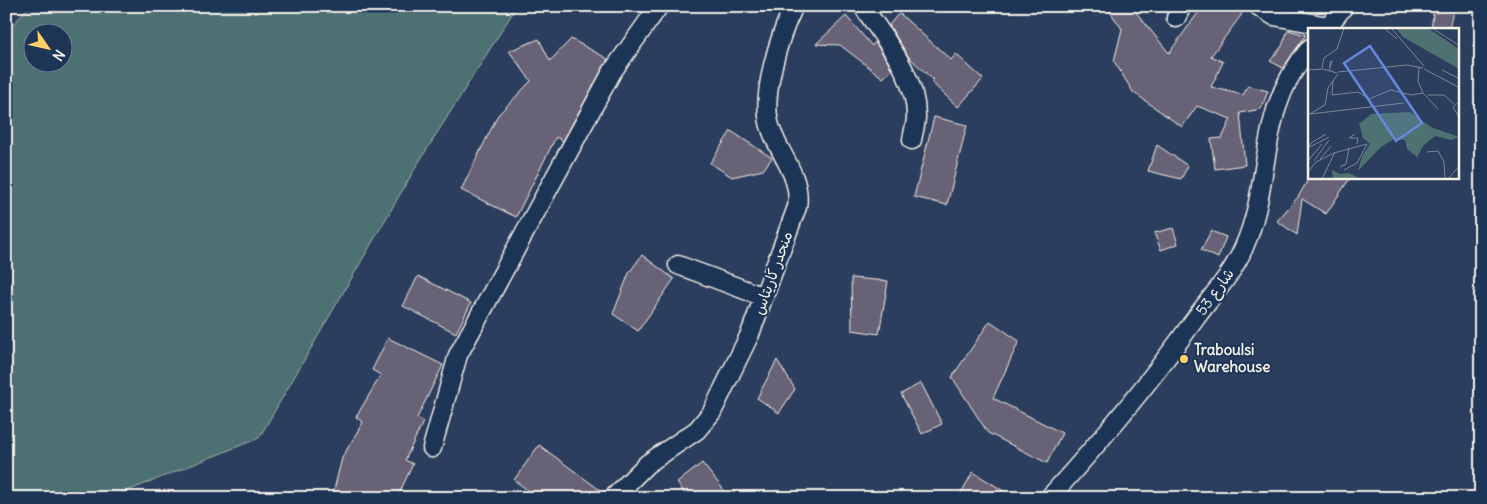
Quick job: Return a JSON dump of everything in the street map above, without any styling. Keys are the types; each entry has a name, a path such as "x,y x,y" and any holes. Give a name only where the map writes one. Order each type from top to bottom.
{"street":[{"path":"432,448 458,355 612,72 659,6"},
{"name":"منحدر كاريتاس","path":"613,498 647,464 697,430 706,420 742,352 764,297 797,207 799,195 797,181 777,144 766,111 769,84 788,18 794,6"},
{"path":"863,6 901,65 911,89 916,117 912,140"},
{"path":"1258,6 1274,16 1327,27 1344,6"},
{"name":"شارع 53","path":"1049,498 1120,418 1235,265 1244,249 1254,219 1268,138 1278,103 1287,80 1308,51"},
{"path":"678,265 764,297"}],"green space":[{"path":"29,6 517,6 417,165 259,438 110,498 6,498 6,33"}],"building":[{"path":"1106,6 1131,6 1169,53 1203,6 1228,6 1242,14 1211,56 1223,62 1211,87 1243,95 1248,86 1268,91 1261,109 1240,113 1245,165 1215,169 1211,139 1222,138 1231,119 1197,106 1182,127 1133,92 1114,61 1122,29"},
{"path":"1434,7 1453,11 1449,28 1431,28"},
{"path":"899,13 951,60 956,54 983,79 958,107 931,82 933,80 908,56 889,25"},
{"path":"846,16 872,46 875,42 889,64 892,70 883,78 840,45 816,44"},
{"path":"1288,30 1306,35 1283,68 1270,61 1282,46"},
{"path":"539,39 550,61 571,39 608,59 563,141 556,137 516,217 461,190 498,115 531,81 509,51"},
{"path":"934,117 967,125 947,205 914,197"},
{"path":"731,131 772,158 763,170 732,177 710,163"},
{"path":"1157,145 1188,166 1181,179 1148,171"},
{"path":"1308,179 1349,179 1326,214 1302,199 1297,235 1277,221 1298,197"},
{"path":"1173,228 1178,244 1161,250 1154,233"},
{"path":"1211,231 1226,237 1218,258 1201,250"},
{"path":"642,255 674,279 638,331 613,314 629,273"},
{"path":"418,276 471,303 456,333 403,306"},
{"path":"851,278 888,281 879,334 852,330"},
{"path":"990,321 1019,341 993,398 1062,433 1047,463 988,433 952,377"},
{"path":"388,338 443,365 417,418 423,422 405,460 413,464 397,498 332,498 342,458 363,422 356,417 381,375 372,370"},
{"path":"777,360 795,389 779,413 757,398"},
{"path":"921,383 942,424 922,434 901,394"},
{"path":"539,445 600,490 594,498 538,498 514,480"},
{"path":"702,463 724,490 715,498 688,498 677,483"},
{"path":"973,472 1015,498 958,498"}],"place":[{"name":"Traboulsi Warehouse","path":"1184,359"}]}
